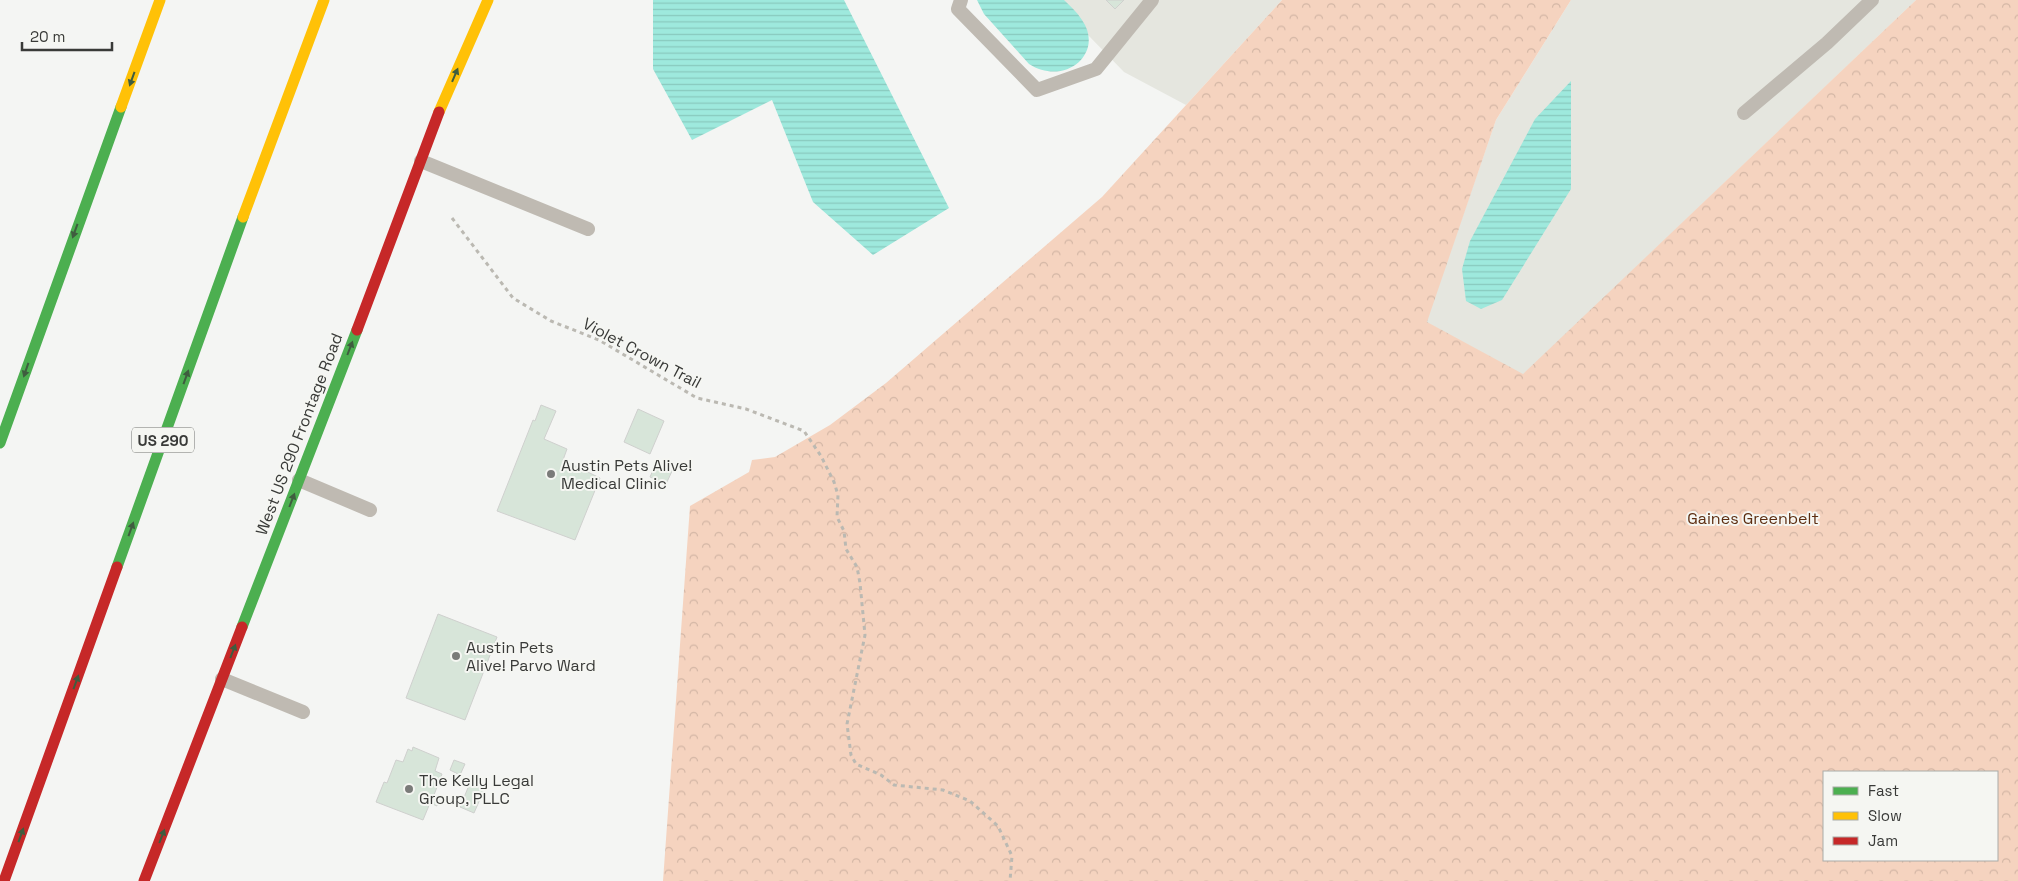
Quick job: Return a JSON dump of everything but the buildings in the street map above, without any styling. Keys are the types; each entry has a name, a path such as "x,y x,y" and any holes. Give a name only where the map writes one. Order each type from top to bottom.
{"main road":[{"path":"0,443 160,0"},
{"name":"US 290","path":"4,881 324,0"},
{"name":"West US 290 Frontage Road","path":"144,881 436,120 488,0"},
{"path":"18,360 54,291"}],"lane":[{"path":"960,0 958,9 1036,90 1096,69 1152,0"},
{"path":"1744,113 1827,42 1872,0"},
{"path":"422,160 588,229"},
{"path":"299,480 370,510"},
{"path":"222,679 302,712"}],"path":[{"name":"Violet Crown Trail","path":"452,218 513,298 551,321 598,340 697,398 746,409 804,430 821,456 834,482 838,495 837,517 844,531 846,549 857,567 860,583 865,635 847,724 852,755 856,764 881,775 894,785 944,790 970,801 998,826 1012,856 1010,881"}],"shaded area":[{"path":"1054,0 1282,0 1186,105 1124,72"},
{"path":"1571,0 1916,0 1523,375 1426,322 1496,120"}],"green space":[{"name":"Gaines Greenbelt","path":"1282,0 1571,0 1496,120 1427,322 1523,374 1916,0 2018,0 2018,881 663,881 690,506 749,472 752,460 775,457 830,425 886,383 1102,197"}],"water":[{"path":"653,0 844,0 949,208 873,255 813,202 772,100 692,140 653,69"},
{"path":"977,0 1064,0 1080,17 1088,32 1088,44 1085,54 1078,63 1068,69 1056,71 1043,70 1029,64 984,14"},
{"path":"1571,81 1571,189 1502,300 1481,309 1466,301 1462,269 1470,241 1535,119"}],"traffic: fast":[{"path":"0,443 121,107"},
{"path":"117,567 243,217"},
{"path":"242,627 357,330"}],"traffic: slow":[{"path":"121,107 160,0"},
{"path":"243,217 324,0"},
{"path":"439,112 488,0"}],"traffic: jam":[{"path":"357,330 439,112"},
{"path":"4,881 117,567"},
{"path":"144,881 242,627"}],"place":[{"name":"Austin Pets Alive! Medical Clinic","path":"551,474"},
{"name":"Austin Pets Alive! Parvo Ward","path":"456,656"},
{"name":"The Kelly Legal Group, PLLC","path":"409,789"}]}
